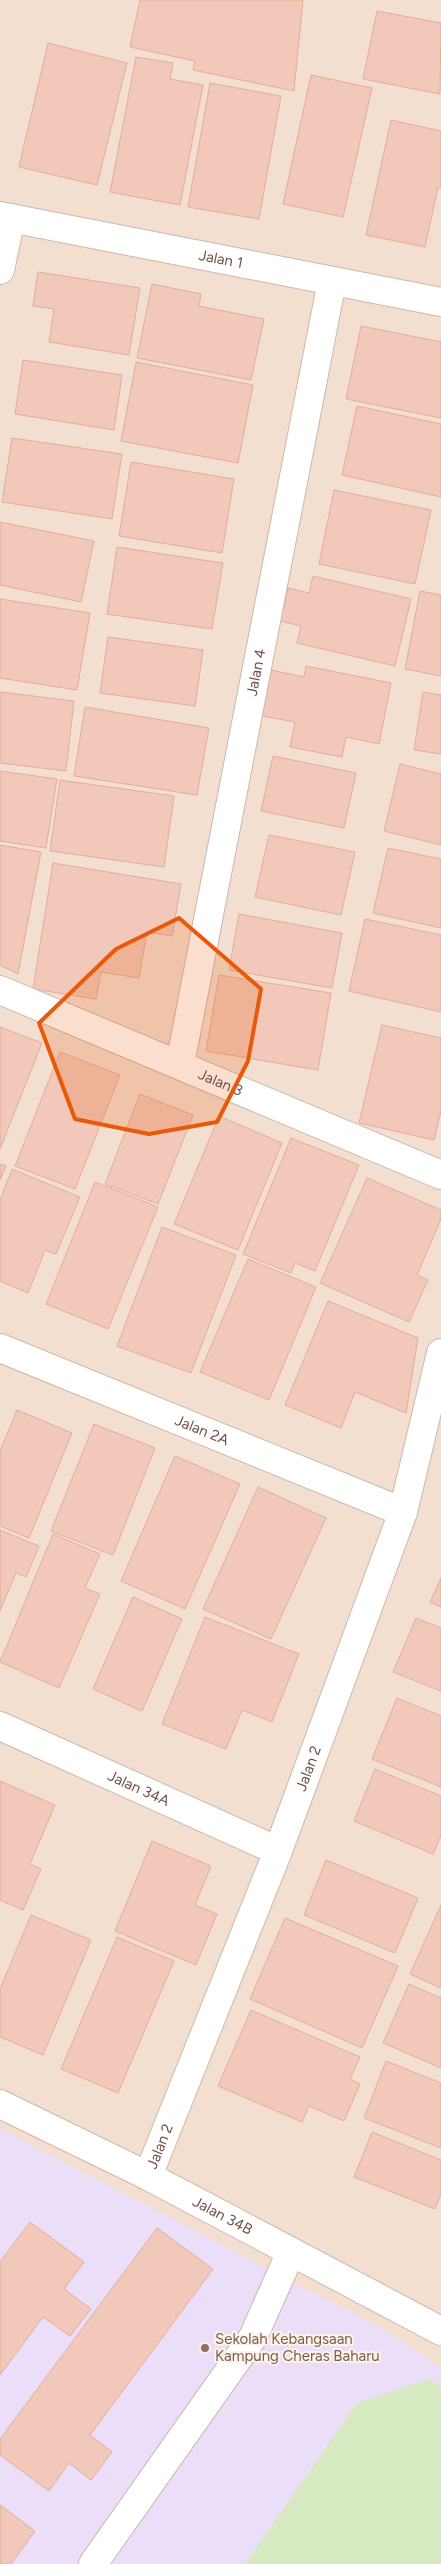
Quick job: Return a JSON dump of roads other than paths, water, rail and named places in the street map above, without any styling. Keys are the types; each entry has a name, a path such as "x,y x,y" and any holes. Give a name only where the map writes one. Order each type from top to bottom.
{"street":[{"path":"0,270 5,217"},
{"name":"Jalan 1","path":"5,217 441,302"},
{"name":"Jalan 4","path":"180,1064 332,281"},
{"name":"Jalan 3","path":"0,990 180,1064 441,1176"},
{"name":"Jalan 2A","path":"0,1348 403,1512"},
{"name":"Jalan 2","path":"148,2176 278,1851 403,1512 434,1407 441,1353"},
{"name":"Jalan 34A","path":"0,1726 278,1851"},
{"name":"Jalan 34B","path":"0,2104 148,2176 441,2331"},
{"path":"93,2564 253,2337 291,2252"}],"place":[{"name":"Sekolah Kebangsaan Kampung Cheras Baharu","path":"205,2348"}]}
